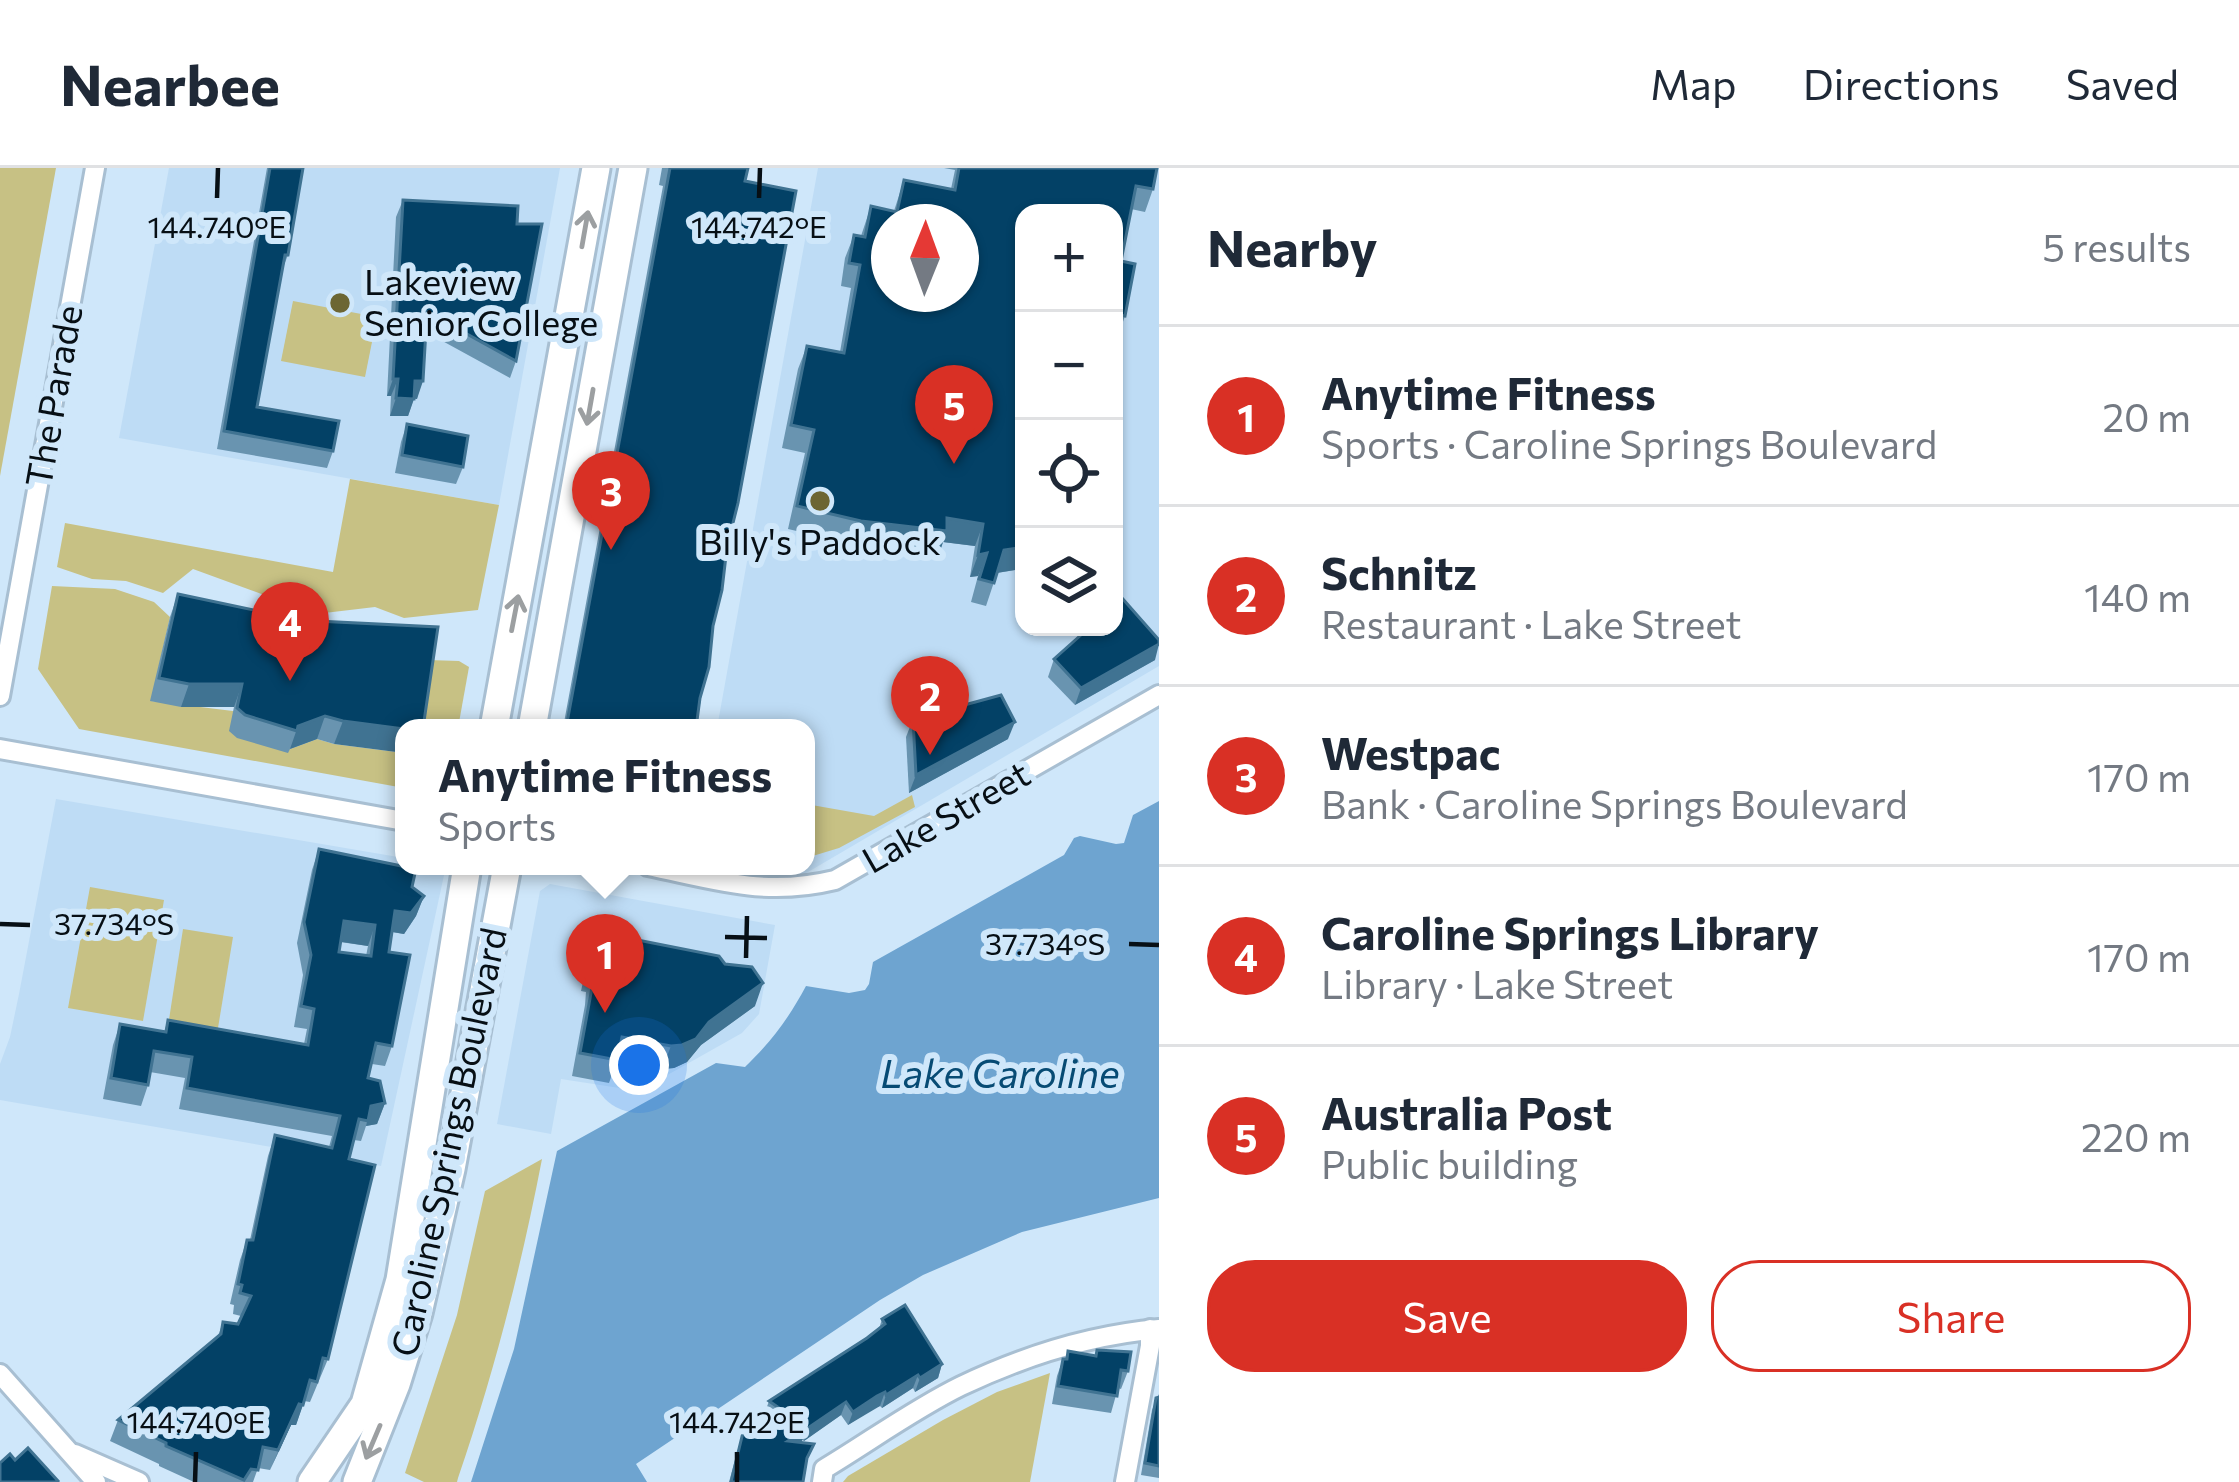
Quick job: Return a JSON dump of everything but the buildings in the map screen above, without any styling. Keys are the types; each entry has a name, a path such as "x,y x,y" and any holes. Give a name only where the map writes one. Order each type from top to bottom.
{"main road":[{"path":"496,719 596,168"},
{"path":"534,719 634,168"},
{"name":"Caroline Springs Boulevard","path":"313,1482 365,1405 400,1280 466,875"},
{"name":"Caroline Springs Boulevard","path":"357,1482 396,1384 424,1289 505,875"}],"street":[{"name":"The Parade","path":"0,696 95,168"},
{"name":"Lake Street","path":"697,875 772,889 835,880 1159,695"},
{"path":"0,749 395,819"},
{"path":"822,1482 824,1469 958,1388 1078,1342 1154,1329 1125,1482"},
{"path":"0,1374 70,1452 104,1478 139,1482"}],"shaded area":[{"path":"0,168 56,168 0,476"},
{"name":"Lakeview Senior College","path":"169,168 560,168 499,505 119,438"},
{"path":"818,168 1159,168 1159,666 815,868 815,719 719,719"},
{"path":"293,301 377,317 365,377 281,361"},
{"path":"350,479 499,505 478,610 404,618 375,607 316,614 193,569 163,593 57,567 65,523 333,572"},
{"path":"52,586 115,589 154,602 170,617 151,701 233,711 290,749 317,739 395,752 395,786 79,729 38,669"},
{"path":"428,660 459,661 469,667 460,719 419,719"},
{"path":"912,795 915,807 839,848 815,855 815,806 874,816"},
{"path":"56,799 395,856 395,875 444,875 381,1166 0,1100 0,1064 10,1037"},
{"path":"550,884 775,925 759,1014 742,1033 639,1091 561,1079 551,1134 497,1124 540,891"},
{"path":"90,887 164,900 143,1021 68,1008"},
{"path":"183,929 233,937 217,1034 168,1026"},
{"path":"542,1159 506,1320 457,1482 424,1482 405,1473 457,1315 485,1191"},
{"path":"1050,1373 1030,1482 843,1482 943,1420 997,1392"}],"water":[{"name":"Lake Caroline","path":"1159,801 1159,1198 1022,1232 923,1275 636,1464 647,1482 471,1482 514,1349 557,1151 716,1063 745,1067 779,1029 806,986 849,993 865,990 873,962 1064,855 1074,838 1124,843 1133,815"}],"place":[{"name":"Lakeview Senior College","path":"340,303"},
{"name":"Australia Post","path":"954,464"},
{"name":"Billy's Paddock","path":"820,501"},
{"name":"Westpac","path":"611,550"},
{"name":"Caroline Springs Library","path":"290,681"},
{"name":"Schnitz","path":"930,755"},
{"name":"Anytime Fitness","path":"605,1013"}]}
